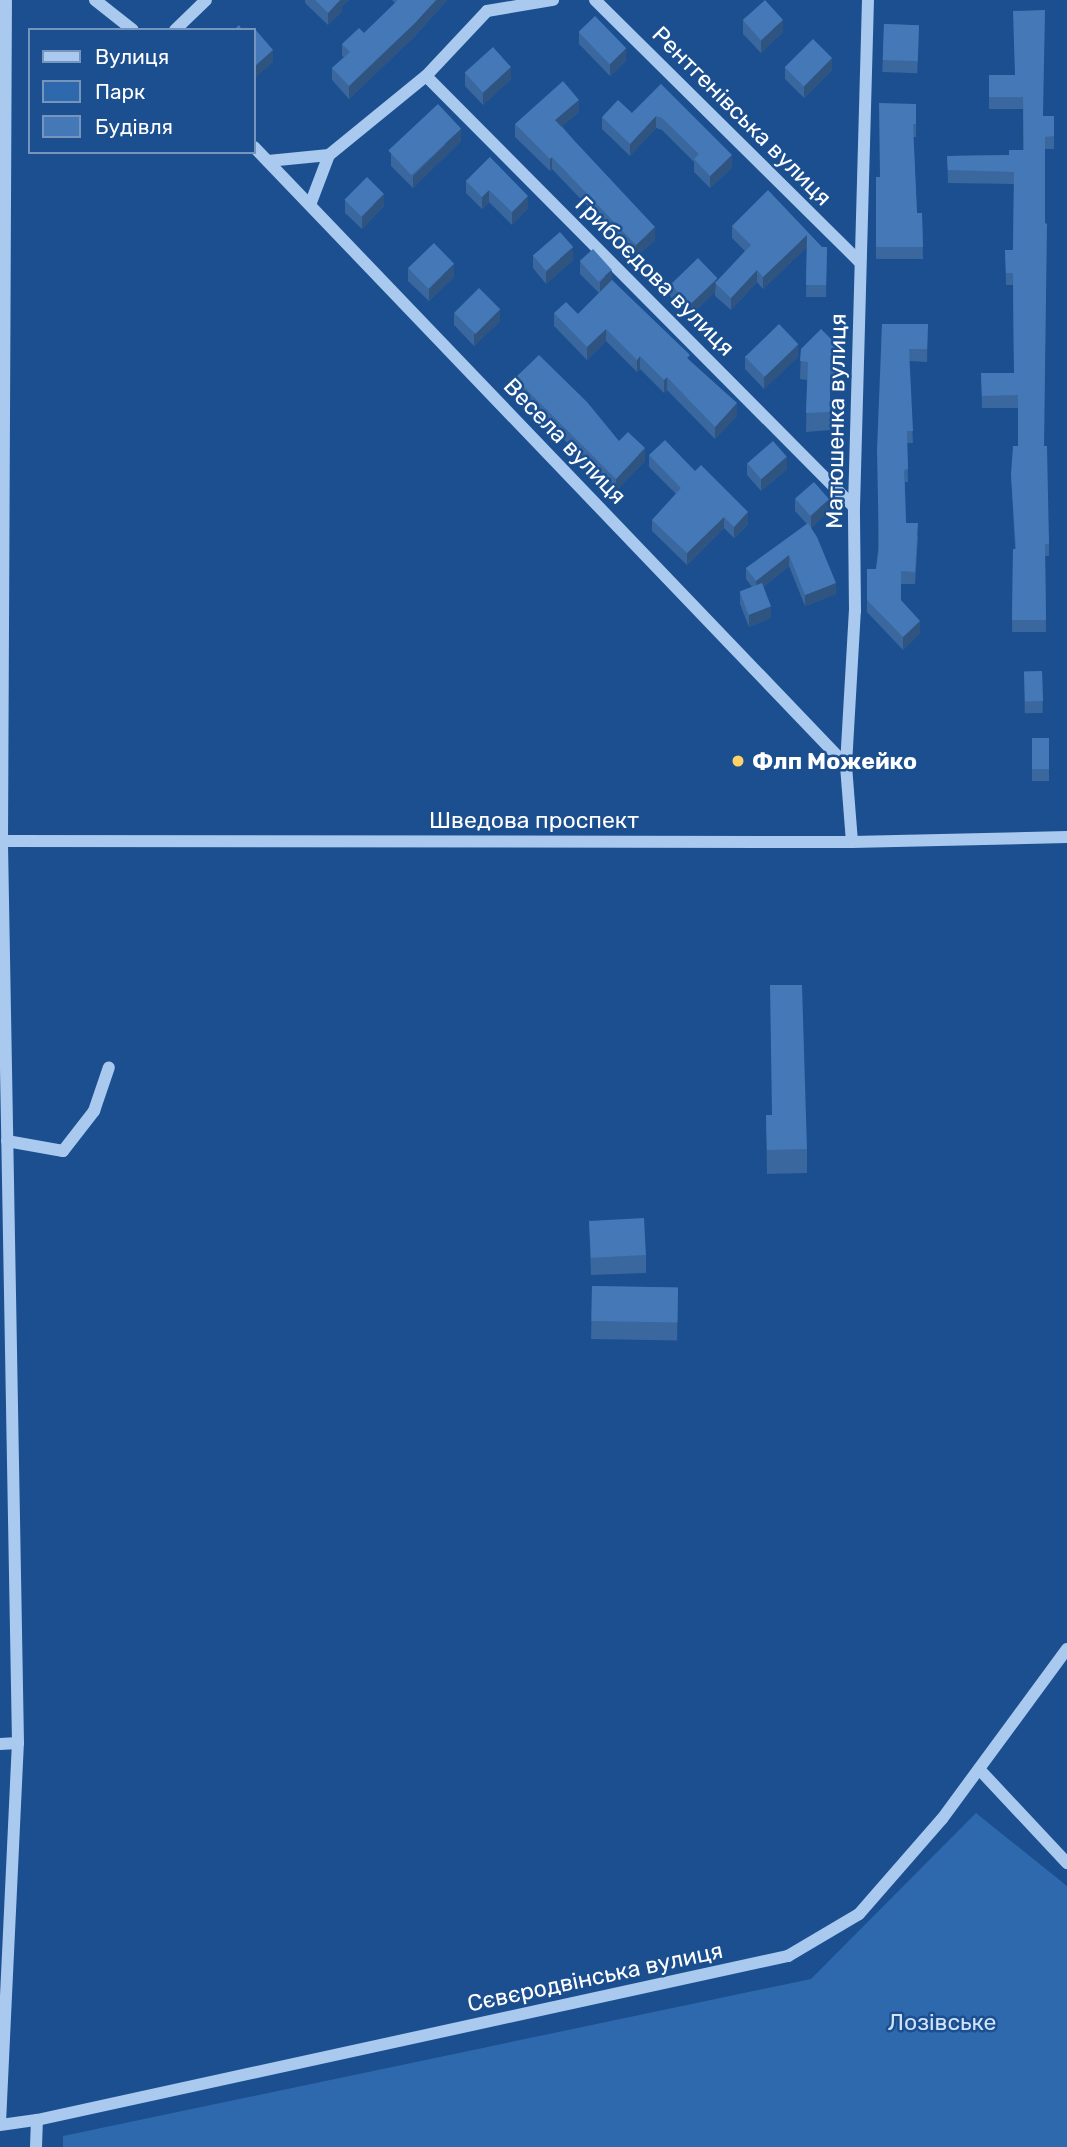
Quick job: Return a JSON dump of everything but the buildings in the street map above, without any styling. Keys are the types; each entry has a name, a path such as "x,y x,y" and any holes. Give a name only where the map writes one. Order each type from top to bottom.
{"street":[{"path":"0,2124 19,1743 1,841 6,0"},
{"path":"95,0 130,28"},
{"path":"177,28 206,0"},
{"path":"310,205 329,155 426,76 487,11 553,0"},
{"name":"Рентгенівська вулиця","path":"595,0 860,262"},
{"name":"Матюшенка вулиця","path":"852,842 846,765 855,611 854,507 868,0"},
{"name":"Грибоєдова вулиця","path":"426,76 854,507"},
{"name":"Весела вулиця","path":"256,149 846,765"},
{"path":"268,161 329,155"},
{"name":"Шведова проспект","path":"1,841 852,842 1067,836"},
{"path":"6,1142 63,1151 94,1111 109,1067"},
{"name":"Сєвєродвінська вулиця","path":"0,2124 37,2120 788,1956 859,1914 942,1819 1067,1649"},
{"path":"0,1744 19,1743"},
{"path":"979,1769 1067,1863"},
{"path":"36,2147 37,2120"}],"green space":[{"name":"Лозівське","path":"976,1813 1067,1886 1067,2147 63,2147 63,2136 811,1979"}],"place":[{"name":"Флп Можейко","path":"738,761"}]}
